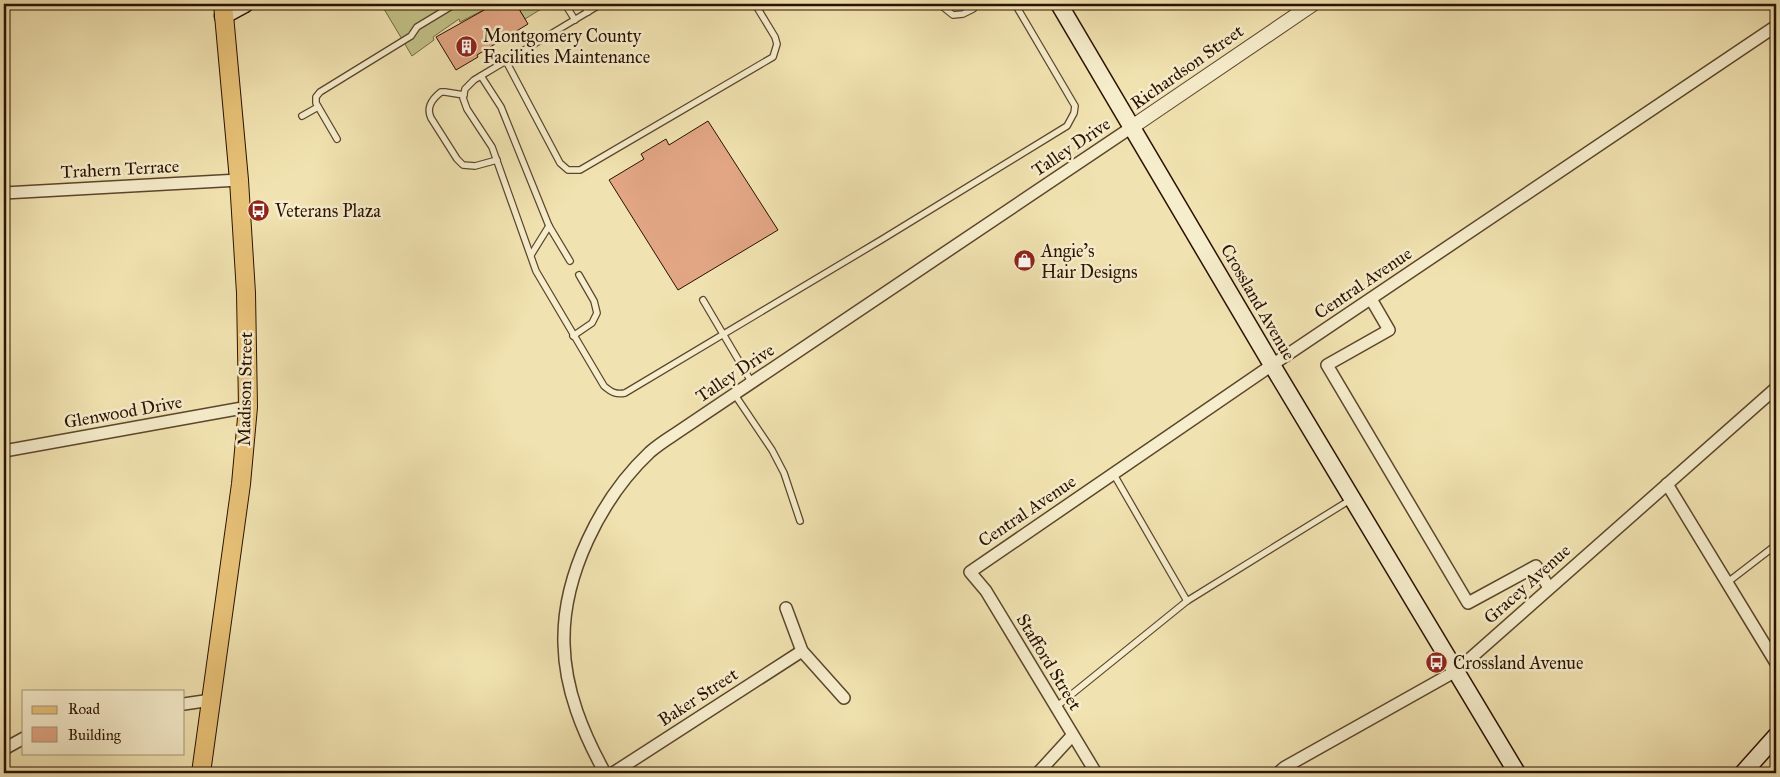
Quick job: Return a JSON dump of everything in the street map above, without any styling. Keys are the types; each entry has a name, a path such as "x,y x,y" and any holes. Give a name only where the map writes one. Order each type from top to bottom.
{"main road":[{"path":"223,10 245,4"},
{"name":"Crossland Avenue","path":"1059,4 1272,365 1517,773"},
{"name":"Madison Street","path":"201,773 241,484 248,407 246,293 239,180 223,10"},
{"path":"1743,773 1776,736"}],"street":[{"name":"Richardson Street","path":"1132,127 1312,4"},
{"name":"Central Avenue","path":"970,572 1272,365 1776,26"},
{"name":"Talley Drive","path":"605,773 582,726 571,692 564,644 565,620 576,571 592,532 625,479 651,451 1132,127"},
{"name":"Trahern Terrace","path":"4,193 239,180"},
{"path":"1371,299 1389,330 1327,366 1468,603 1536,566 1549,588"},
{"name":"Gracey Avenue","path":"1278,773 1284,767 1456,671 1776,388"},
{"name":"Glenwood Drive","path":"4,451 248,407"},
{"path":"1667,484 1776,663"},
{"name":"Stafford Street","path":"970,572 986,591 1096,773"},
{"path":"786,608 802,651 844,698"},
{"name":"Baker Street","path":"613,773 802,651"},
{"path":"185,704 210,700"},
{"path":"1038,773 1070,738"},
{"path":"4,749 22,739"}],"lane":[{"path":"336,139 316,103 316,97 320,92 411,36 416,26 455,4"},
{"path":"565,4 575,20"},
{"path":"583,4 588,12"},
{"path":"601,4 474,80 465,89 463,98 467,109 485,135 496,160 536,271 604,386 611,392 619,394 625,393 881,240 1067,126 1074,114 1075,106 1015,4"},
{"path":"506,61 560,163 568,170 580,170 774,57 777,44 775,37 755,4"},
{"path":"943,7 953,15 963,14 973,9"},
{"path":"481,76 500,107 549,226 570,261"},
{"path":"464,95 441,92 430,105 431,118 457,159 463,165 475,166 496,160"},
{"path":"302,116 318,107"},
{"path":"530,255 549,226"},
{"path":"573,336 592,323 597,313 594,301 579,275"},
{"path":"703,300 752,383"},
{"path":"735,395 772,450 784,473 800,521"},
{"path":"1113,473 1187,601"},
{"path":"1056,707 1187,601 1353,498"},
{"path":"1728,582 1776,545"}],"green space":[{"path":"381,4 495,4 460,22 459,19 433,37 434,40 412,56"},
{"path":"516,4 545,4 546,6 525,19"}],"building":[{"name":"Montgomery County Facilities Maintenance","path":"495,4 516,4 528,24 456,70 436,37"},
{"path":"708,121 778,230 678,290 609,180 644,159 641,154 666,139 669,145"}],"place":[{"name":"Montgomery County Facilities Maintenance","path":"467,46"},
{"name":"Veterans Plaza","path":"259,211"},
{"name":"Angie's Hair Designs","path":"1025,261"},
{"name":"Crossland Avenue","path":"1437,663"}]}
